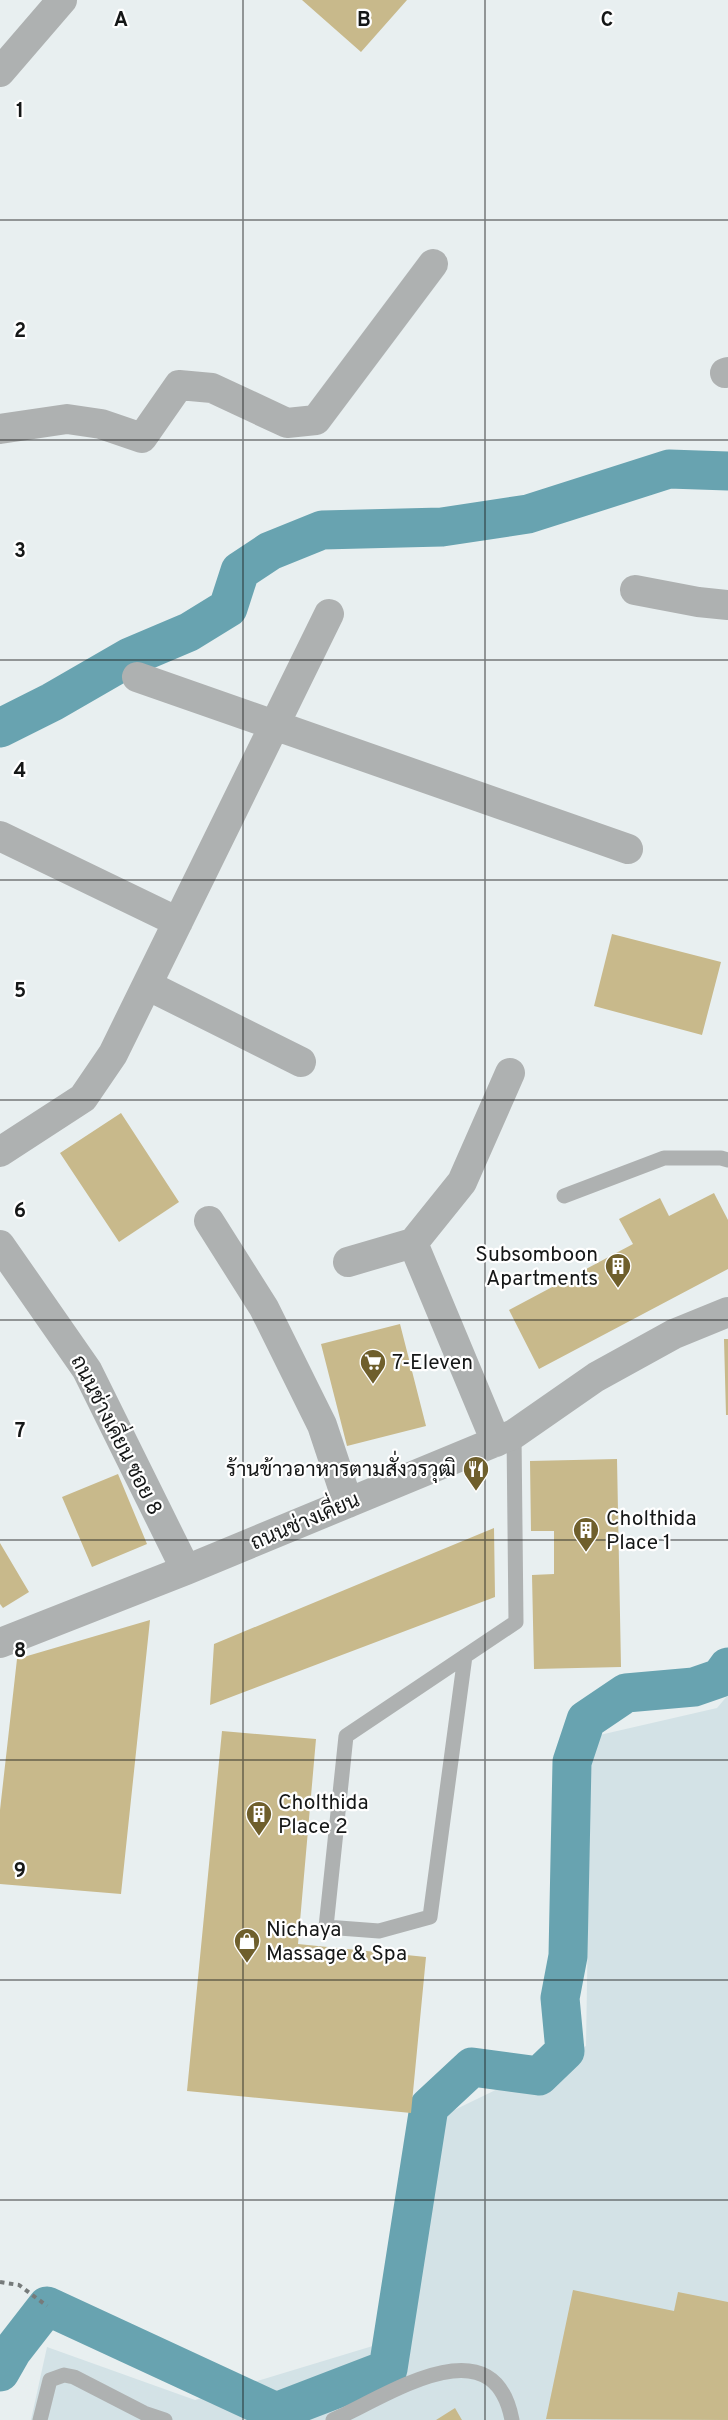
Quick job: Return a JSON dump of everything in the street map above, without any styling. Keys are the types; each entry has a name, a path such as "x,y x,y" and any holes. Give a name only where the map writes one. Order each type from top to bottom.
{"street":[{"path":"0,72 62,0"},
{"path":"0,429 67,419 101,424 142,438 179,386 212,388 287,423 316,420 433,264"},
{"path":"635,590 698,602 728,605"},
{"path":"0,1152 83,1098 113,1054 329,614"},
{"path":"137,677 628,849"},
{"path":"0,837 178,922"},
{"path":"147,985 301,1062"},
{"path":"348,1262 413,1243 462,1182 510,1073"},
{"path":"209,1221 264,1308 317,1414 348,1503"},
{"path":"413,1243 505,1438"},
{"name":"ถนนช่างเคี่ยน ซอย 8","path":"0,1245 87,1370 186,1570"},
{"name":"ถนนช่างเคี่ยน","path":"0,1643 186,1570 505,1438 596,1377 674,1334 728,1312"}],"lane":[{"path":"564,1196 664,1158 728,1160"},
{"path":"465,1656 430,1917 379,1931 326,1927 346,1736 465,1656 516,1622 505,1438"},
{"path":"333,2420 432,2373 464,2370 493,2379 509,2402 512,2420"},
{"path":"40,2420 50,2380 64,2375 74,2377 144,2413 165,2420"}],"path":[{"path":"0,2282 19,2285 47,2306"}],"shaded area":[{"path":"728,1695 728,2420 31,2420 47,2347 195,2400 376,2345 446,2114 586,2046 591,1737 717,1708"}],"building":[{"path":"302,0 407,0 361,52"},
{"path":"612,934 721,962 702,1035 594,1006"},
{"path":"121,1113 179,1202 119,1242 60,1153"},
{"name":"Subsomboon Apartments","path":"714,1193 728,1220 728,1269 539,1369 509,1310 633,1244 619,1219 660,1198 669,1216"},
{"name":"7-Eleven","path":"400,1324 426,1426 347,1446 321,1344"},
{"path":"724,1339 728,1339 728,1415 726,1415"},
{"name":"Cholthida Place 1","path":"617,1459 621,1667 534,1669 532,1575 554,1574 554,1531 531,1531 530,1461"},
{"path":"118,1474 147,1544 92,1567 62,1497"},
{"path":"494,1528 495,1597 210,1705 214,1644"},
{"path":"0,1543 29,1592 3,1608 0,1604"},
{"path":"150,1620 121,1894 0,1884 0,1810 17,1659"},
{"path":"222,1731 316,1739 298,1944 426,1957 411,2113 187,2091"},
{"path":"573,2290 674,2311 678,2292 728,2302 728,2420 546,2419"},
{"path":"455,2408 462,2420 436,2420"}],"waterway":[{"path":"0,728 52,702 130,657 189,632 228,608 240,571 270,551 322,530 442,527 528,514 669,469 728,471"},
{"path":"0,2372 12,2351 47,2306 276,2412 388,2369 429,2107 472,2067 539,2076 565,2051 560,1998 568,1956 572,1762 586,1720 626,1693 694,1687 720,1678 728,1667"}],"place":[{"name":"Subsomboon Apartments","path":"618,1289"},
{"name":"7-Eleven","path":"373,1385"},
{"name":"ร้านข้าวอาหารตามสั่งวรวุฒิ","path":"476,1492"},
{"name":"Cholthida Place 1","path":"586,1553"},
{"name":"Cholthida Place 2","path":"259,1837"},
{"name":"Nichaya Massage & Spa","path":"247,1964"}]}
